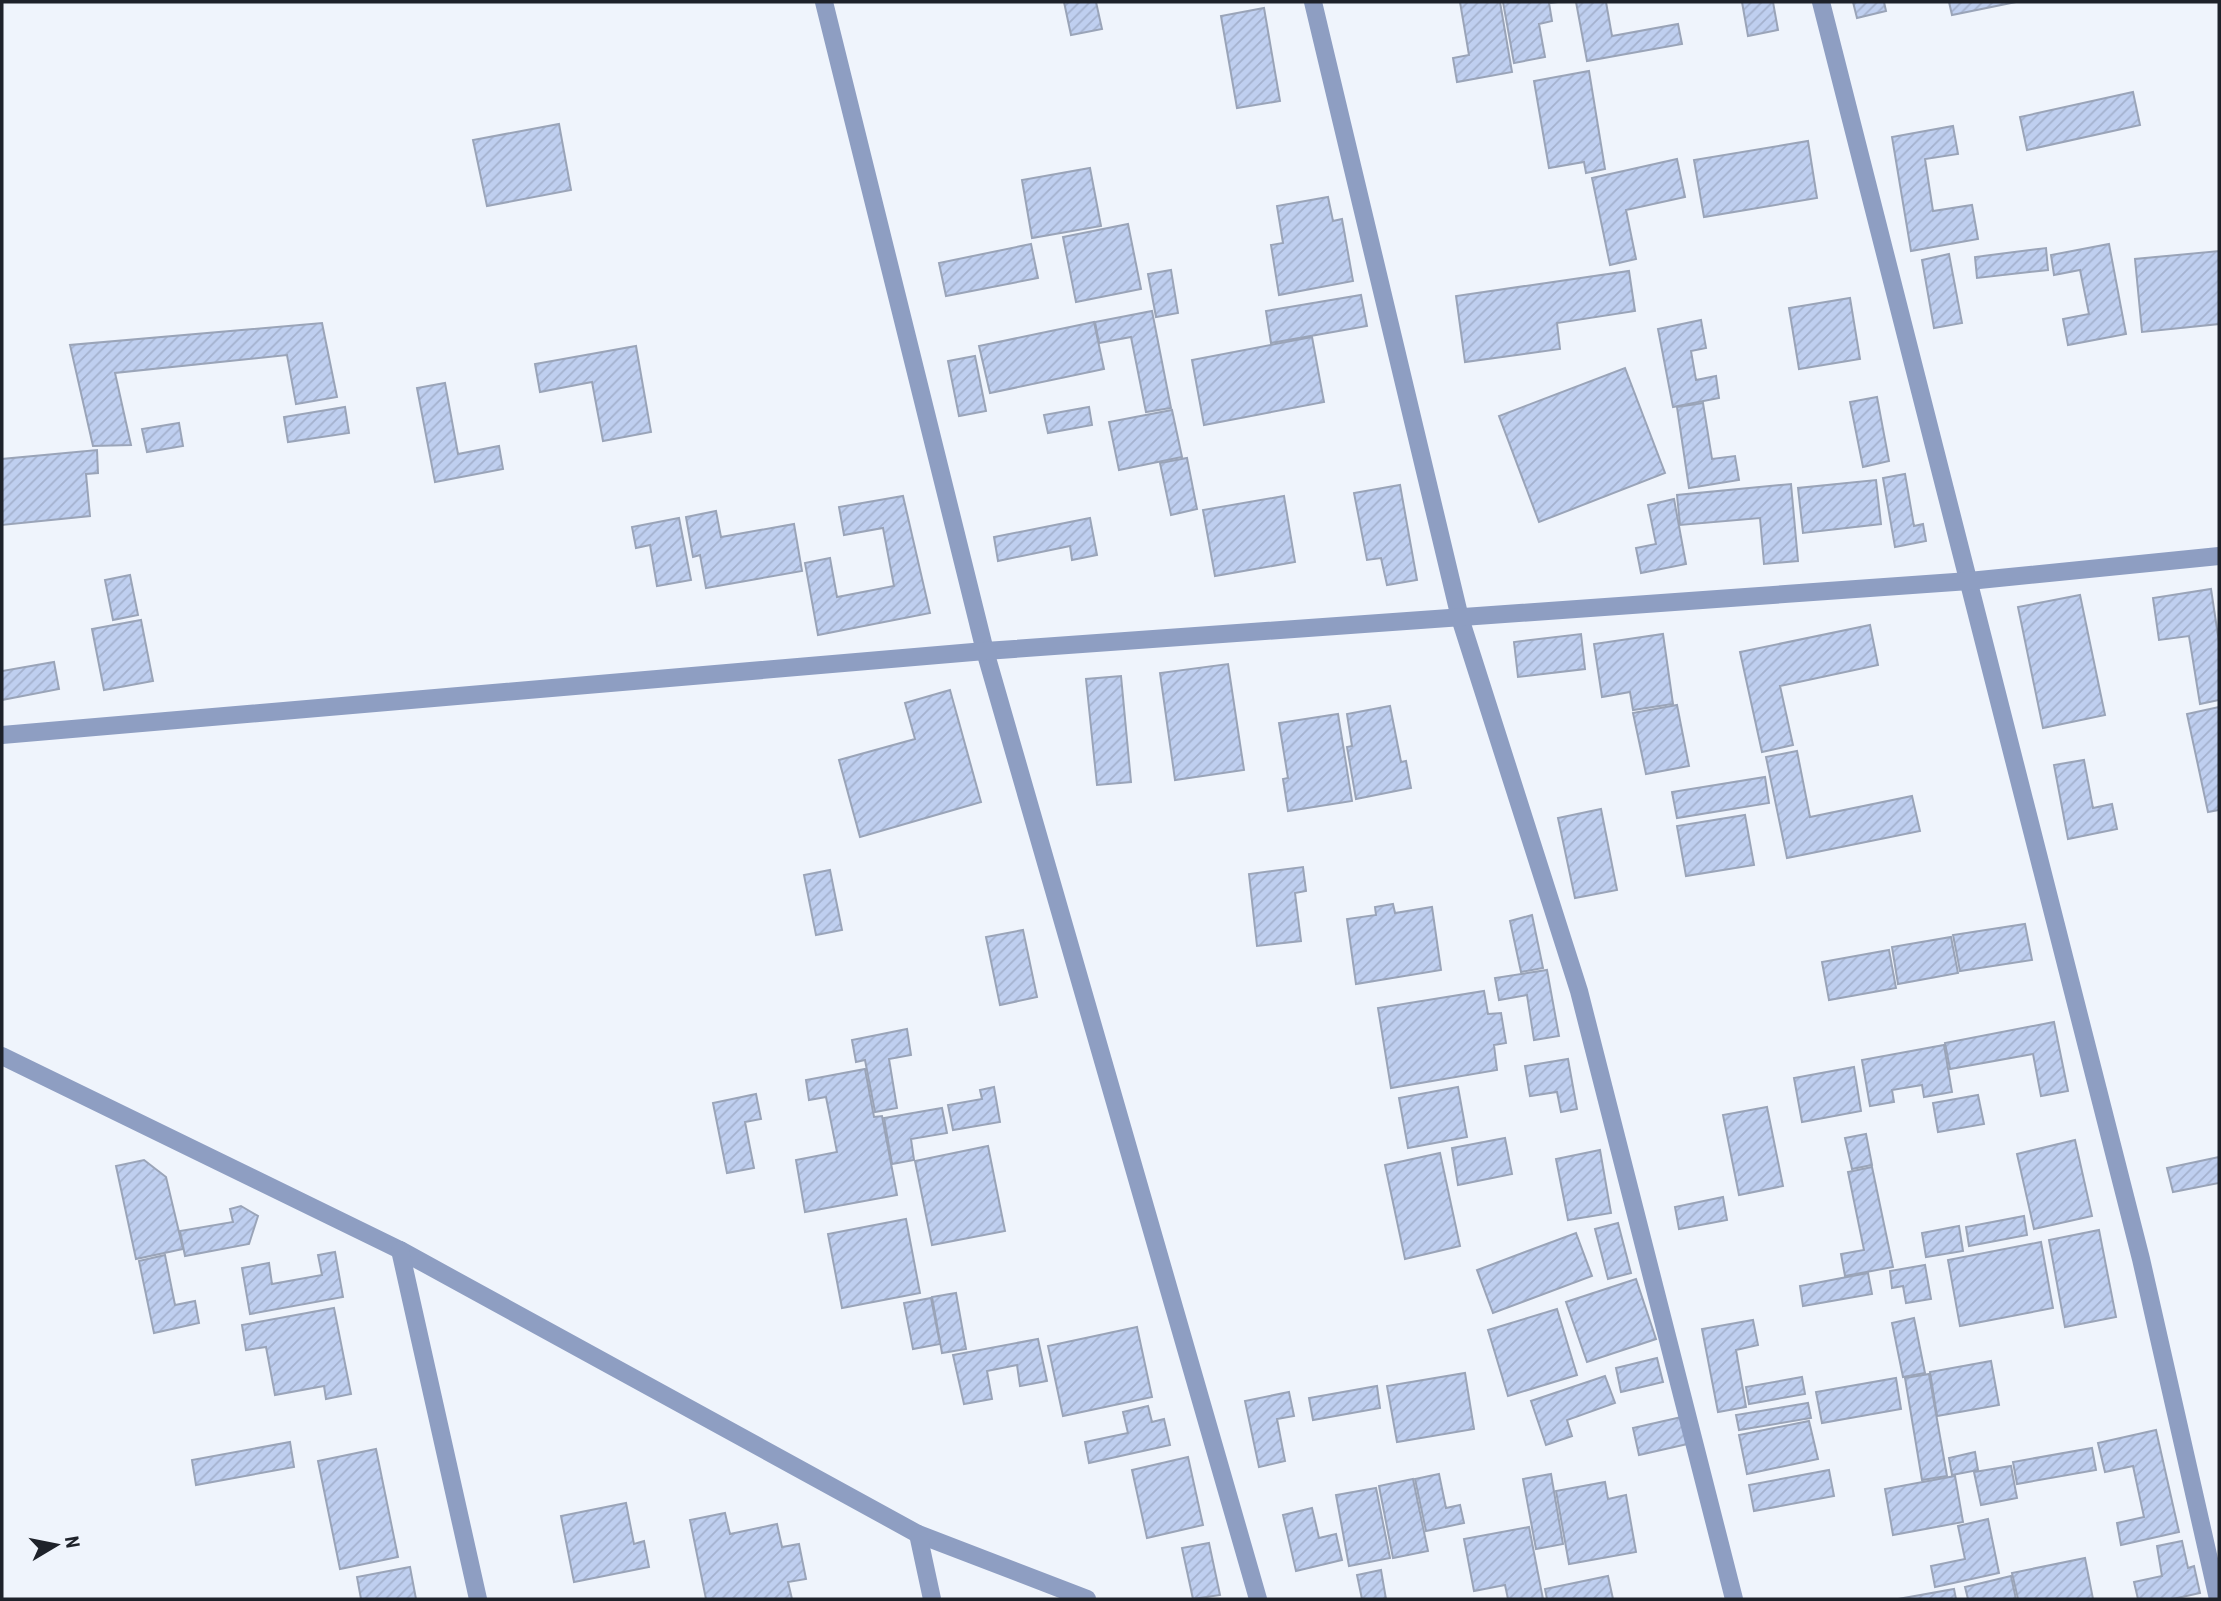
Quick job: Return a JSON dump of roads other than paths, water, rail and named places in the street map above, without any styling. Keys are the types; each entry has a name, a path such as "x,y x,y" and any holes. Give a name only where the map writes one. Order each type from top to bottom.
{"street":[{"path":"824,2 985,651 1258,1599"},
{"path":"1312,2 1460,618 1579,990 1734,1599"},
{"path":"1821,2 2141,1259 2218,1599"},
{"path":"2,735 985,651 1969,581 2219,555"},
{"path":"2,1056 400,1250 918,1534 1087,1599"},
{"path":"400,1250 478,1599"},
{"path":"918,1534 932,1599"}]}
